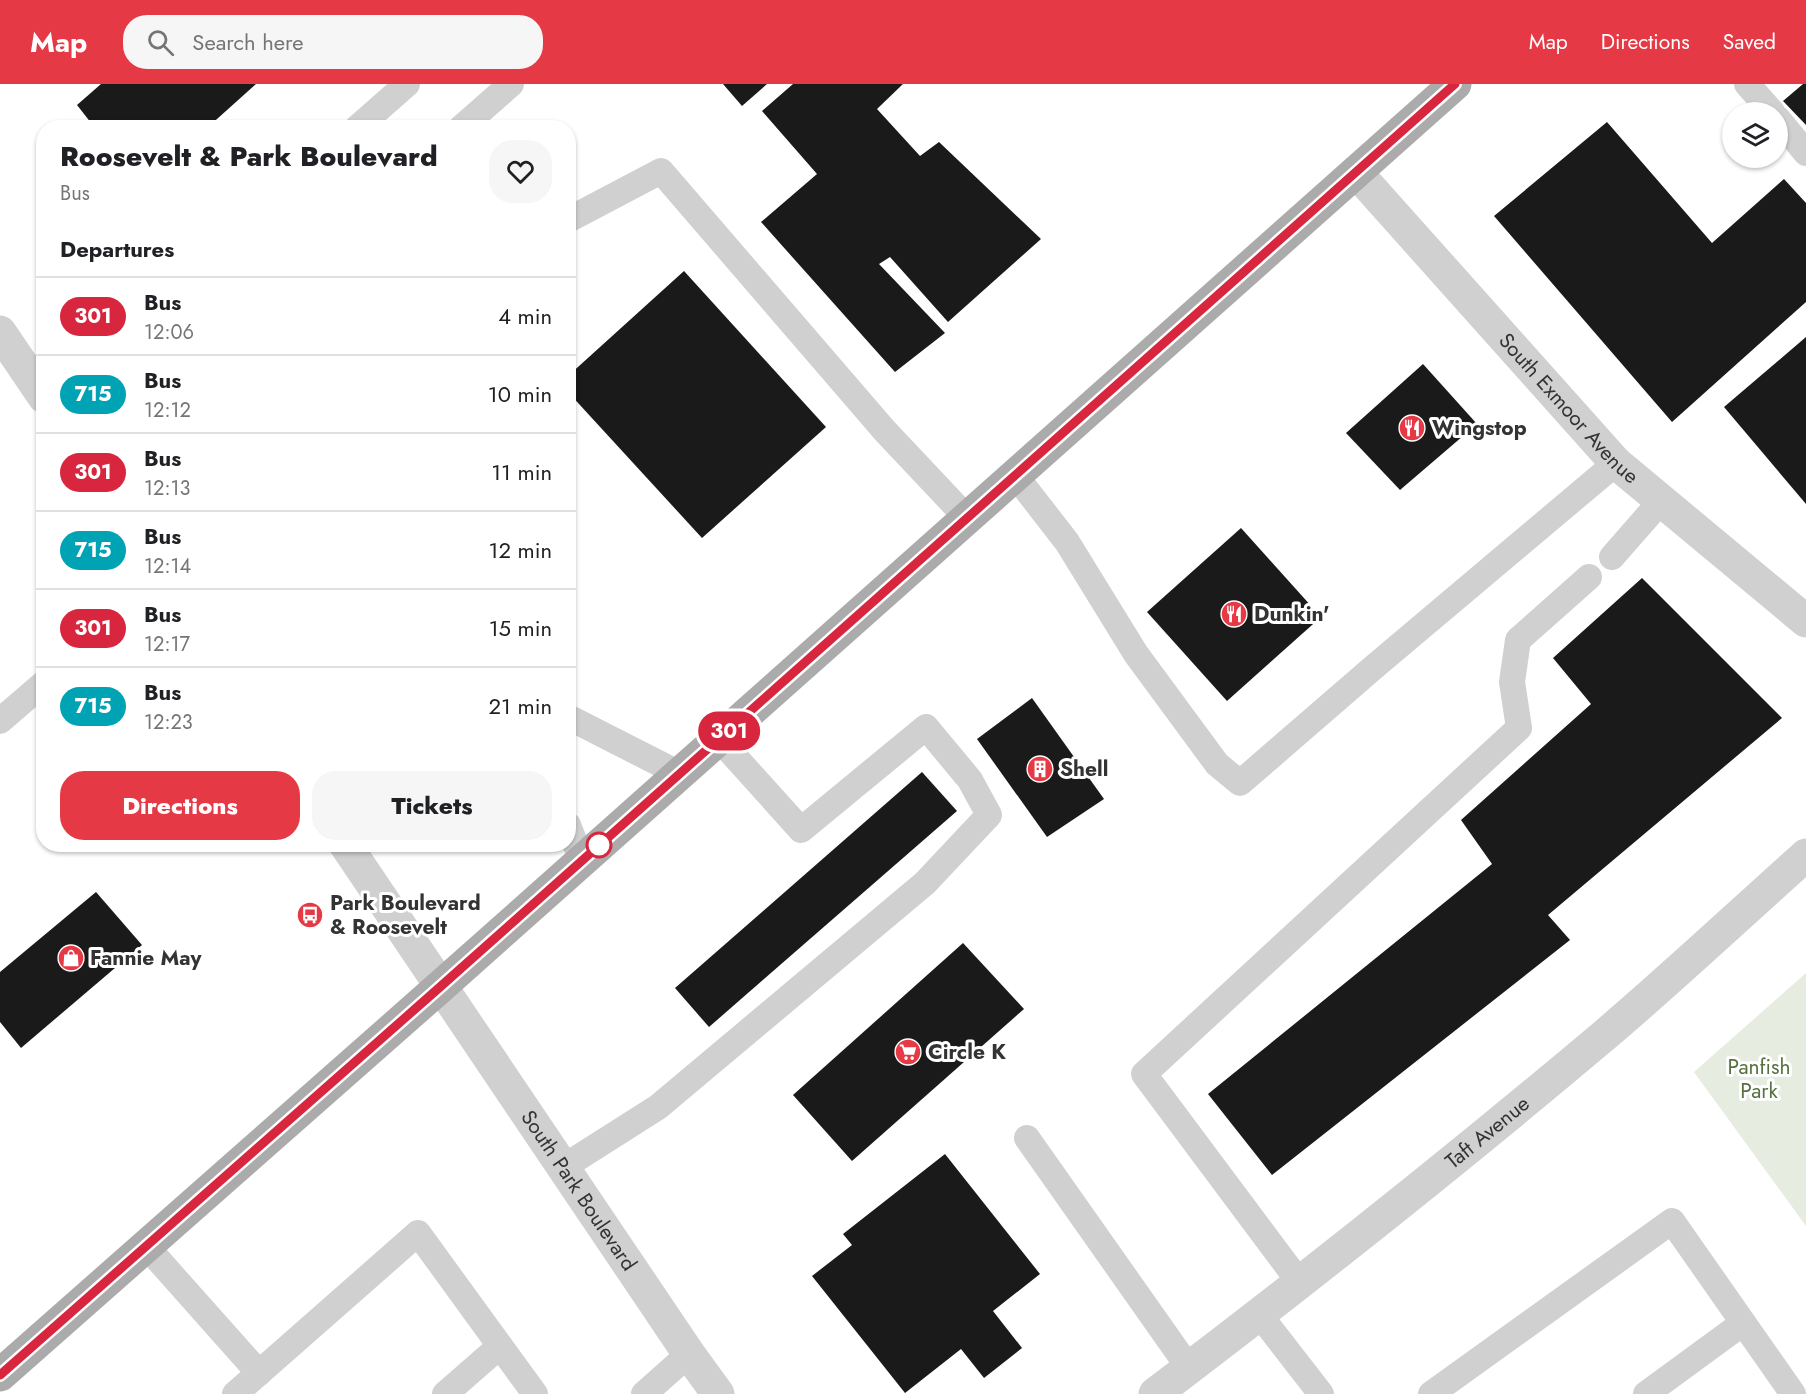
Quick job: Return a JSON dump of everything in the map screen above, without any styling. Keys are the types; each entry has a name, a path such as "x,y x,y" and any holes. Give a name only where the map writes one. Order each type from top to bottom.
{"main road":[{"path":"0,1375 1455,84"}],"street":[{"name":"South Exmoor Avenue","path":"1356,172 1616,463 1806,621"},
{"path":"0,332 36,385"},
{"name":"South Park Boulevard","path":"350,852 562,1168 718,1394"},
{"name":"Taft Avenue","path":"1155,1394 1300,1283 1599,1040 1806,855"}],"lane":[{"path":"366,120 407,84"},
{"path":"470,120 512,84"},
{"path":"1747,84 1763,102"},
{"path":"1788,131 1806,153"},
{"path":"576,216 661,171 877,422 967,518"},
{"path":"1015,475 1067,542 1136,654 1217,764 1240,783 1616,463"},
{"path":"1612,557 1661,501"},
{"path":"1300,1283 1144,1074 1519,728 1512,682 1518,640 1589,577"},
{"path":"0,721 36,690"},
{"path":"576,721 680,774"},
{"path":"562,1168 658,1107 925,883 989,815 970,780 926,727 801,830 719,739"},
{"path":"576,846 582,861"},
{"path":"1027,1138 1189,1368"},
{"path":"1431,1394 1672,1221 1793,1394"},
{"path":"235,1394 418,1233 535,1394"},
{"path":"146,1246 259,1373"},
{"path":"1259,1314 1321,1394"},
{"path":"1646,1394 1743,1323"},
{"path":"445,1394 500,1346"},
{"path":"644,1394 689,1354"}],"green space":[{"name":"Panfish Park","path":"1806,973 1806,1226 1694,1072"}],"building":[{"path":"101,84 256,84 216,120 89,120 77,105"},
{"path":"723,84 767,84 742,106"},
{"path":"793,84 903,84 877,109 920,156 939,142 1041,239 948,322 890,257 879,264 945,333 895,372 761,222 817,174 762,111"},
{"path":"1806,84 1806,125 1788,106 1788,102 1783,101"},
{"path":"1607,122 1712,243 1784,179 1806,203 1806,302 1672,422 1494,216"},
{"path":"684,271 826,427 702,538 576,401 576,369"},
{"path":"1806,337 1806,504 1724,407"},
{"name":"Wingstop","path":"1423,364 1477,424 1400,490 1346,433"},
{"name":"Dunkin'","path":"1241,528 1321,617 1227,701 1147,612"},
{"path":"1642,578 1782,718 1548,915 1570,940 1272,1175 1208,1094 1492,864 1461,820 1591,704 1553,658"},
{"name":"Shell","path":"1032,698 1104,799 1047,837 977,739"},
{"path":"922,772 957,811 709,1027 675,988"},
{"name":"Fannie May","path":"96,892 142,945 21,1048 0,1022 0,972"},
{"name":"Circle K","path":"963,943 1024,1009 852,1161 793,1095"},
{"path":"945,1154 1040,1274 993,1311 1022,1348 984,1378 961,1349 905,1393 812,1276 852,1245 843,1234"}],"bus line":[{"name":"301","path":"0,1375 1455,84"}],"place":[{"name":"Wingstop","path":"1412,428"},
{"name":"Dunkin'","path":"1234,614"},
{"name":"Shell","path":"1040,769"},
{"name":"Park Boulevard & Roosevelt","path":"310,915"},
{"name":"Fannie May","path":"71,958"},
{"name":"Circle K","path":"908,1052"}]}
